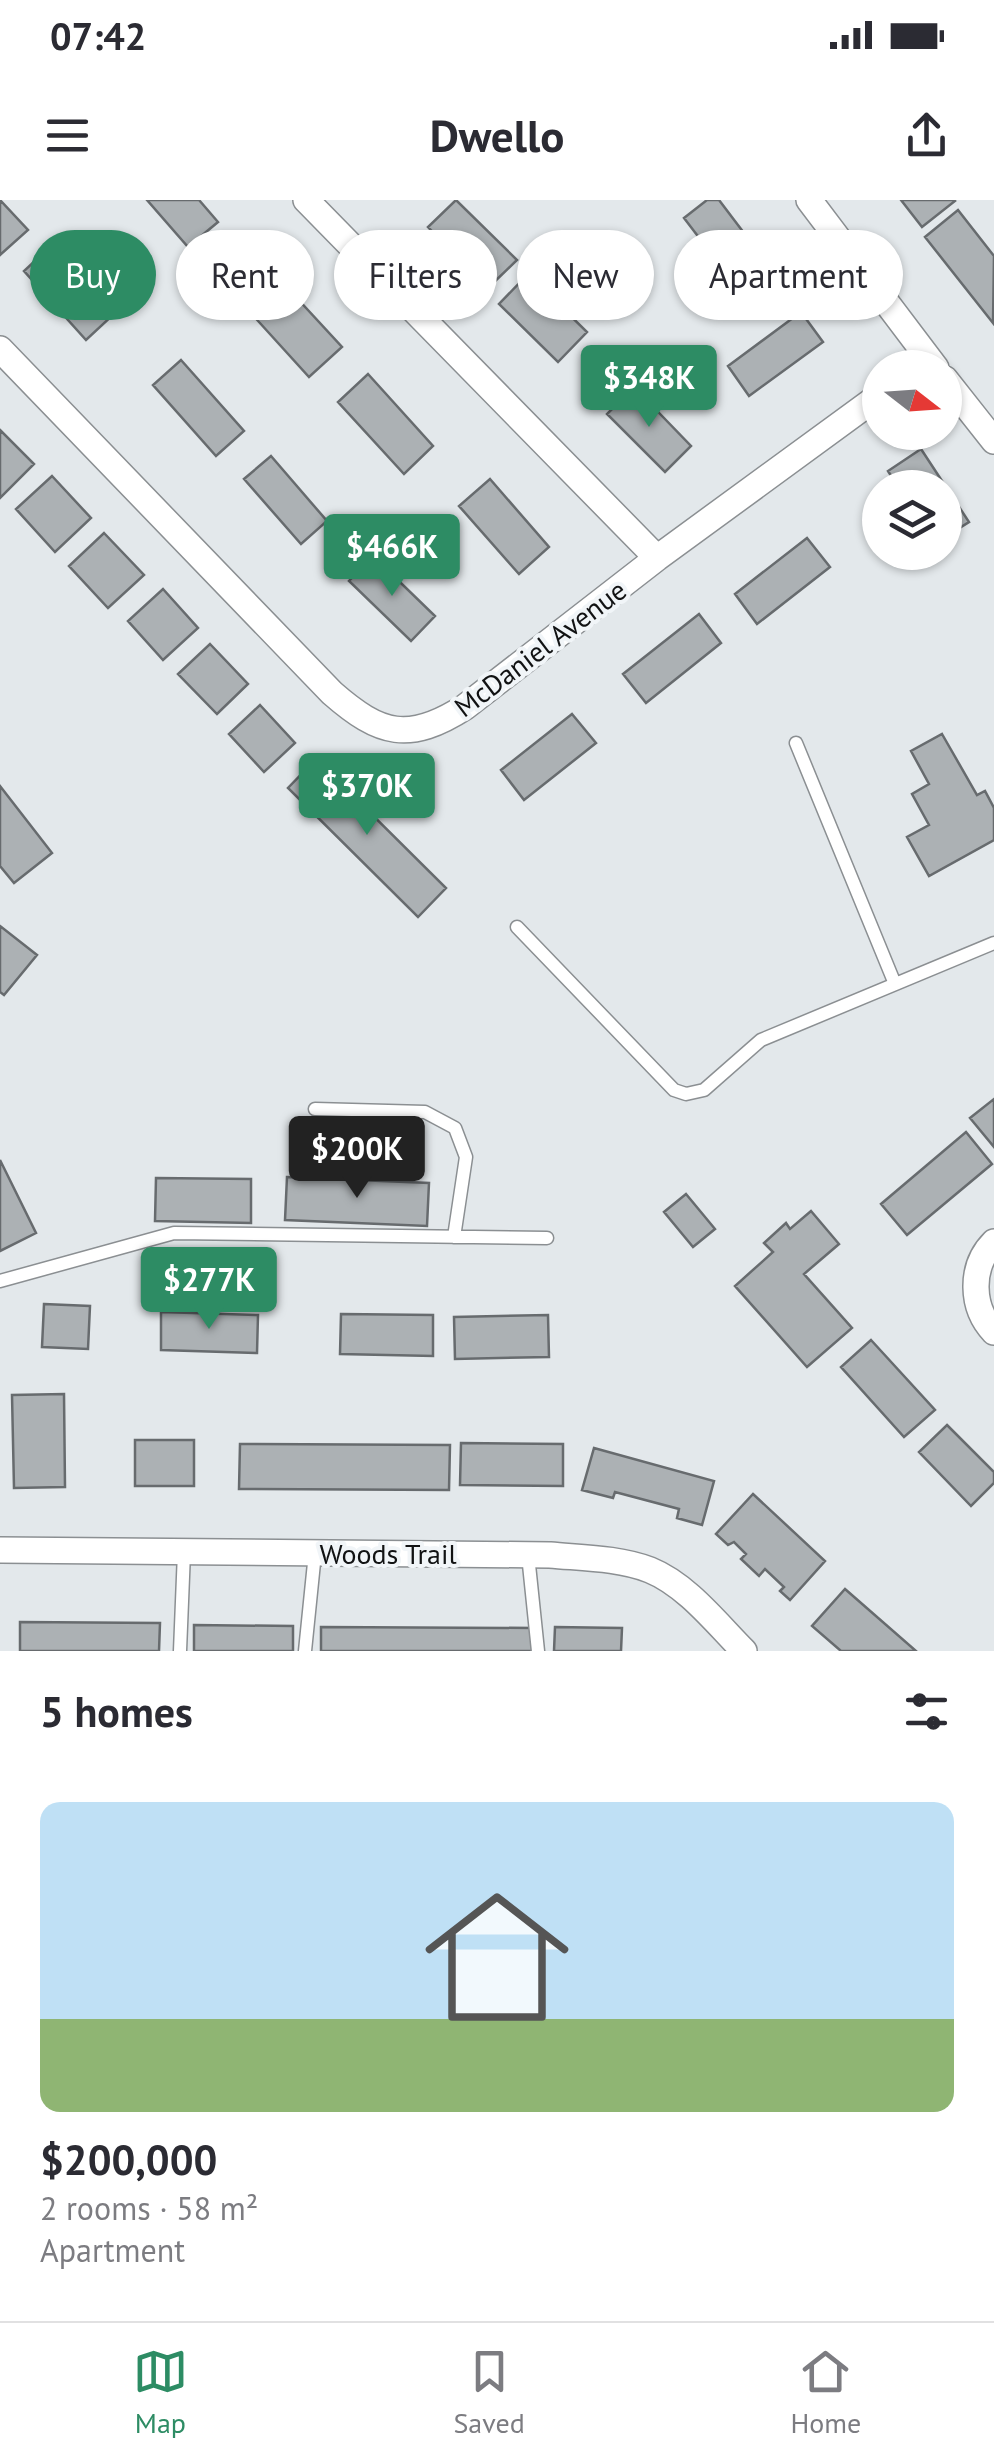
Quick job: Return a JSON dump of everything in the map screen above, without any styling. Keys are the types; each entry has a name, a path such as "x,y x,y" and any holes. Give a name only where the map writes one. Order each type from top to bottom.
{"street":[{"path":"306,200 657,558"},
{"path":"810,200 919,350"},
{"name":"McDaniel Avenue","path":"0,349 332,692 356,714 382,728 410,732 438,724 862,408"},
{"path":"962,404 994,442"},
{"path":"994,1242 988,1246 974,1284 982,1319 994,1332"},
{"name":"Woods Trail","path":"0,1550 528,1554 606,1560 651,1571 690,1598 744,1651"}],"lane":[{"path":"796,743 895,984"},
{"path":"517,927 674,1090 686,1094 704,1090 761,1040 994,943"},
{"path":"316,1109 425,1112 455,1128 466,1157 454,1237"},
{"path":"0,1281 174,1233 548,1238"},
{"path":"180,1651 184,1552"},
{"path":"304,1651 315,1553"},
{"path":"528,1554 538,1651"}],"building":[{"path":"0,200 28,230 0,255"},
{"path":"147,200 199,200 218,222 208,230 176,230 176,233"},
{"path":"456,200 486,230 431,230 428,227"},
{"path":"707,200 719,200 742,230 693,230 684,218"},
{"path":"901,200 954,200 955,201 922,227"},
{"path":"958,210 994,256 993,323 925,237"},
{"path":"497,240 517,260 497,279"},
{"path":"517,285 517,320 575,320 587,332 558,362 499,304"},
{"path":"314,317 342,347 309,377 257,320 314,320"},
{"path":"68,320 108,320 86,340"},
{"path":"790,320 807,320 823,342 749,396 728,366"},
{"path":"181,360 244,431 216,456 153,385"},
{"path":"368,374 433,446 404,474 338,402"},
{"path":"634,387 691,446 665,472 607,414"},
{"path":"0,430 34,464 0,498"},
{"path":"922,450 935,470 890,470"},
{"path":"271,456 327,521 301,544 244,479"},
{"path":"52,476 91,518 55,552 16,509"},
{"path":"490,479 549,547 519,574 459,506"},
{"path":"104,533 144,575 108,608 69,566"},
{"path":"807,538 830,567 757,624 735,594"},
{"path":"373,556 435,616 411,641 349,581"},
{"path":"163,589 198,628 163,660 128,621"},
{"path":"699,614 721,643 646,703 623,674"},
{"path":"210,644 248,684 217,714 178,674"},
{"path":"260,705 295,743 264,772 229,734"},
{"path":"572,714 596,743 524,800 501,770"},
{"path":"942,734 977,795 985,791 994,808 994,840 929,876 907,837 929,825 912,794 929,784 911,751"},
{"path":"316,759 446,888 418,917 288,788"},
{"path":"0,786 52,853 14,883 0,866"},
{"path":"0,926 37,955 4,995 0,992"},
{"path":"994,1099 994,1147 970,1118"},
{"path":"966,1132 992,1164 907,1235 881,1204"},
{"path":"0,1160 36,1233 0,1251"},
{"path":"287,1177 429,1183 427,1226 285,1220"},
{"path":"156,1178 251,1179 251,1223 155,1221"},
{"path":"686,1194 715,1229 693,1247 664,1212"},
{"path":"811,1211 839,1244 804,1274 852,1328 807,1367 735,1286 773,1252 764,1243 786,1223 790,1229"},
{"path":"44,1304 90,1306 88,1349 42,1347"},
{"path":"161,1312 258,1315 257,1353 161,1350"},
{"path":"341,1314 433,1315 433,1356 340,1354"},
{"path":"548,1315 549,1357 455,1359 454,1317"},
{"path":"871,1340 935,1410 904,1437 841,1367"},
{"path":"64,1394 65,1487 14,1488 12,1395"},
{"path":"947,1425 994,1472 994,1483 971,1506 919,1452"},
{"path":"135,1440 194,1440 194,1486 135,1486"},
{"path":"461,1443 563,1444 563,1486 460,1485"},
{"path":"240,1444 450,1445 449,1490 239,1489"},
{"path":"594,1448 714,1481 702,1525 677,1518 679,1509 615,1492 613,1498 582,1490"},
{"path":"753,1494 825,1561 790,1600 780,1591 784,1587 765,1569 759,1576 741,1559 746,1554 734,1542 728,1545 716,1534"},
{"path":"845,1589 916,1651 841,1651 812,1626"},
{"path":"20,1622 160,1623 159,1651 20,1651"},
{"path":"194,1625 293,1626 293,1651 194,1651"},
{"path":"321,1627 535,1628 535,1651 321,1651"},
{"path":"555,1627 622,1628 621,1651 554,1651"}]}
